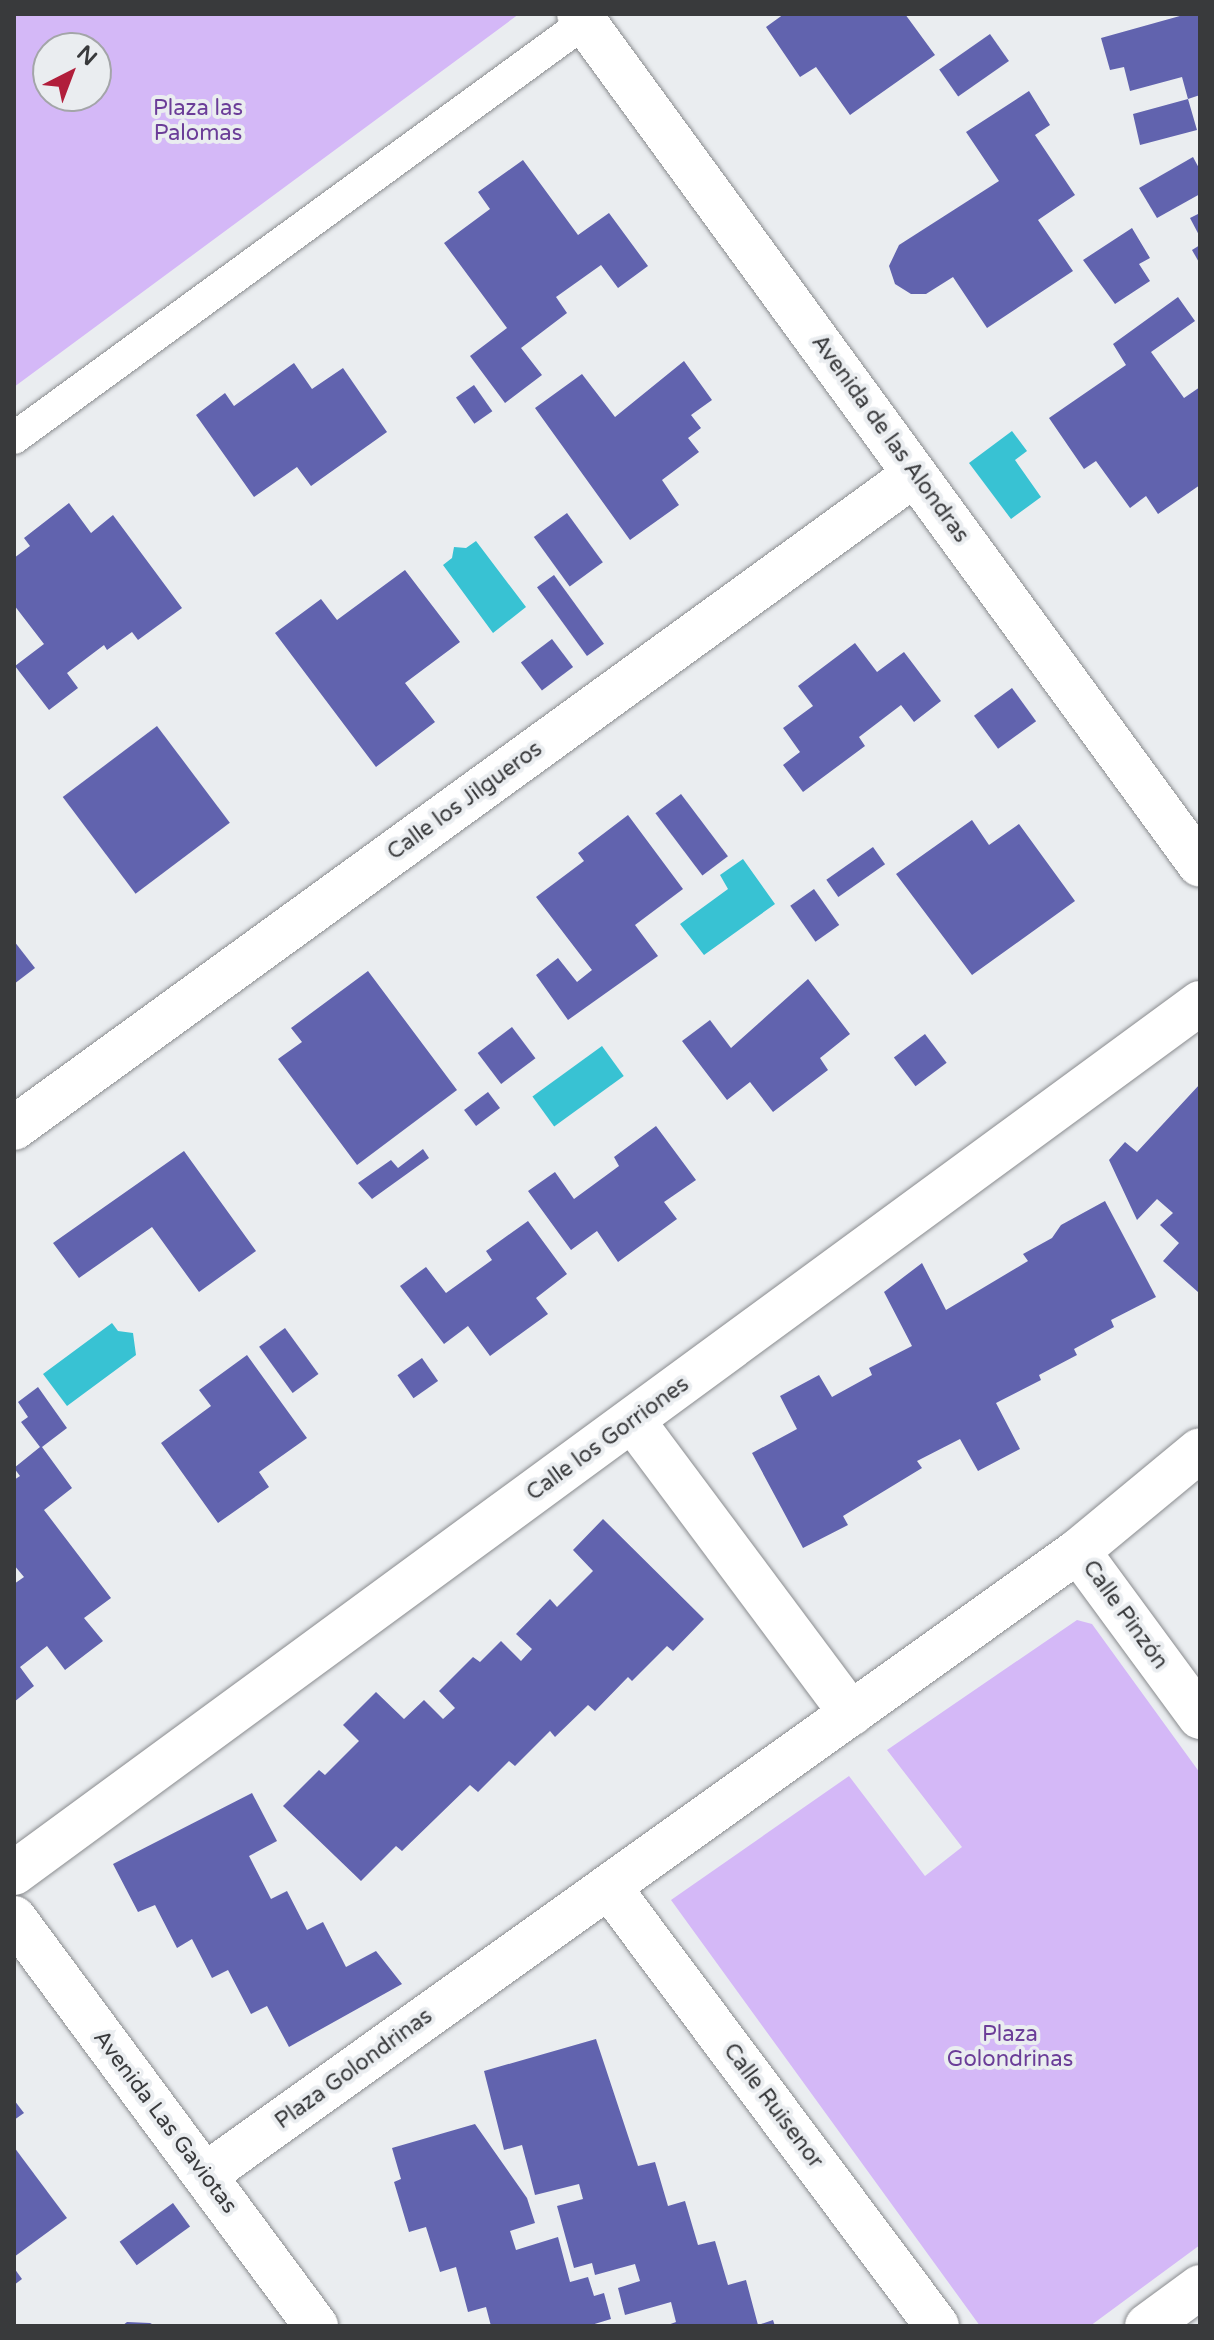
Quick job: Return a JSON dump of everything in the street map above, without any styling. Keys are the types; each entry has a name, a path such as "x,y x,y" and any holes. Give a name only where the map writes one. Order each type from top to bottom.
{"street":[{"name":"Avenida de las Alondras","path":"582,18 1200,865"},
{"name":"Calle los Jilgueros","path":"14,1128 915,474"},
{"name":"Calle los Gorriones","path":"14,1873 1200,1003"},
{"path":"633,1421 851,1714"},
{"name":"Plaza Golondrinas","path":"205,2175 1078,1551 1200,1450"},
{"name":"Calle Pinzón","path":"1078,1551 1200,1717"},
{"name":"Calle Ruisenor","path":"609,1887 937,2326"},
{"name":"Avenida Las Gaviotas","path":"14,1918 316,2326"},
{"path":"1147,2326 1200,2287"}],"lane":[{"path":"14,438 582,18"}],"green space":[{"name":"Plaza las Palomas","path":"14,14 519,14 14,387"},
{"name":"Plaza Golondrinas","path":"1077,1620 1092,1624 1200,1773 1200,2245 1090,2326 980,2326 671,1900 849,1776 925,1876 962,1847 887,1750"}],"water":[{"path":"1012,431 1027,451 1015,460 1041,497 1011,519 969,463"},
{"path":"476,541 526,607 493,633 443,565 452,558 454,547 466,548"},
{"path":"743,859 775,904 704,955 680,924 728,889 720,875"},
{"path":"602,1046 624,1076 554,1126 532,1097"},
{"path":"112,1323 118,1331 133,1333 136,1355 67,1406 43,1374"}],"building":[{"path":"784,14 905,14 935,55 850,115 816,67 800,77 766,27"},
{"path":"1187,14 1200,14 1200,95 1188,99 1182,77 1130,91 1124,67 1110,70 1101,38"},
{"path":"990,34 1009,61 958,97 939,70"},
{"path":"1029,91 1050,125 1035,135 1075,195 1038,220 1073,271 987,328 953,277 926,294 911,294 895,284 889,266 899,245 999,181 966,132"},
{"path":"1188,99 1197,130 1140,145 1133,114"},
{"path":"1193,157 1200,170 1200,194 1157,218 1139,188"},
{"path":"523,160 578,235 609,213 648,266 618,288 601,265 556,297 567,313 521,348 542,375 505,403 470,356 507,328 444,243 490,209 478,192"},
{"path":"1200,213 1200,237 1190,218"},
{"path":"1132,228 1150,258 1139,264 1150,281 1115,304 1083,260"},
{"path":"1200,245 1200,264 1192,250"},
{"path":"1178,297 1195,321 1151,352 1184,398 1200,387 1200,485 1158,514 1146,496 1130,508 1096,461 1084,469 1049,418 1126,365 1113,344"},
{"path":"684,361 712,400 691,415 701,428 688,438 699,452 662,480 679,505 630,540 535,408 582,374 615,417"},
{"path":"294,363 312,389 343,368 387,432 311,486 297,467 254,497 196,415 225,393 234,406"},
{"path":"474,385 492,411 474,424 456,398"},
{"path":"69,503 91,533 113,515 182,608 138,640 132,632 107,650 104,645 67,673 78,688 49,710 15,666 44,644 14,605 14,558 30,546 24,538"},
{"path":"567,513 603,562 570,586 534,537"},
{"path":"405,570 460,642 405,683 435,722 376,767 275,633 321,599 337,620"},
{"path":"554,575 604,644 587,656 537,587"},
{"path":"552,639 573,667 542,690 521,662"},
{"path":"855,643 877,672 904,652 941,701 914,722 901,705 859,737 865,746 803,792 783,765 800,752 783,728 813,706 798,686"},
{"path":"1012,688 1036,721 998,749 974,716"},
{"path":"157,726 230,823 136,894 63,797"},
{"path":"681,794 728,856 702,876 655,813"},
{"path":"628,815 683,889 635,925 658,956 568,1020 536,975 558,958 577,982 592,970 536,897 584,861 578,853"},
{"path":"972,820 989,845 1019,824 1075,901 972,975 896,874"},
{"path":"873,847 885,864 838,897 826,880"},
{"path":"814,889 839,925 815,942 790,906"},
{"path":"14,941 35,968 14,984"},
{"path":"368,971 457,1090 357,1165 278,1059 302,1042 291,1028"},
{"path":"808,979 850,1034 820,1058 828,1070 773,1112 750,1082 727,1100 682,1041 710,1020 731,1048"},
{"path":"512,1027 535,1058 501,1084 478,1053"},
{"path":"925,1034 947,1063 916,1086 894,1057"},
{"path":"1200,1084 1198,1292 1163,1261 1179,1243 1160,1225 1173,1213 1157,1199 1137,1220 1109,1160 1125,1142 1137,1152"},
{"path":"488,1092 500,1108 476,1126 464,1110"},
{"path":"656,1126 696,1180 664,1202 677,1219 618,1262 597,1231 571,1250 528,1191 555,1172 574,1199 619,1166 614,1157"},
{"path":"423,1149 429,1158 372,1199 358,1183 391,1160 398,1168"},
{"path":"184,1151 256,1251 199,1292 152,1227 79,1278 53,1243"},
{"path":"1105,1201 1156,1297 1111,1320 1114,1327 1074,1349 1077,1355 1039,1375 1041,1380 996,1403 1020,1449 978,1471 960,1439 917,1461 922,1468 843,1516 848,1525 803,1548 752,1453 797,1429 780,1396 819,1375 832,1397 872,1375 869,1368 912,1346 884,1292 922,1263 946,1310 1028,1261 1023,1254 1052,1238 1061,1225"},
{"path":"528,1221 567,1274 536,1298 548,1314 490,1356 468,1326 444,1344 400,1286 426,1267 446,1293 492,1260 486,1251"},
{"path":"285,1328 319,1374 293,1393 259,1347"},
{"path":"247,1355 307,1438 259,1472 269,1487 218,1523 161,1443 211,1406 199,1390"},
{"path":"422,1358 438,1381 413,1398 397,1375"},
{"path":"38,1387 67,1428 42,1447 72,1488 44,1510 111,1598 84,1618 103,1641 65,1670 47,1646 20,1667 34,1686 14,1702 14,1584 24,1577 14,1565 14,1480 20,1476 14,1468 40,1447 21,1422 28,1417 18,1402"},
{"path":"603,1519 704,1619 673,1651 667,1646 632,1681 628,1677 595,1711 588,1705 555,1737 550,1731 515,1766 509,1761 478,1792 470,1785 402,1851 396,1846 361,1881 283,1806 319,1770 325,1775 359,1741 343,1725 376,1692 404,1719 424,1700 443,1719 455,1708 439,1691 473,1657 480,1662 501,1641 521,1661 532,1649 516,1634 550,1599 557,1607 593,1571 573,1550"},
{"path":"252,1793 277,1841 249,1856 271,1899 287,1891 307,1930 323,1922 346,1967 376,1951 402,1984 289,2047 267,2006 251,2014 228,1970 212,1978 192,1939 177,1948 155,1905 138,1912 113,1864"},
{"path":"596,2039 638,2166 655,2162 668,2206 685,2201 698,2245 715,2241 728,2285 746,2280 758,2325 773,2320 775,2326 665,2326 676,2322 671,2302 625,2315 618,2288 640,2281 635,2264 595,2275 592,2263 574,2268 557,2206 583,2199 579,2184 535,2195 522,2145 504,2150 484,2071"},
{"path":"14,2100 24,2113 14,2120"},
{"path":"475,2124 527,2198 535,2223 510,2231 516,2250 558,2237 570,2282 588,2277 594,2296 604,2293 611,2319 588,2326 491,2326 486,2307 468,2312 456,2267 440,2272 426,2227 409,2232 394,2182 401,2179 392,2148"},
{"path":"14,2147 67,2218 14,2257"},
{"path":"173,2203 190,2226 137,2265 120,2242"},
{"path":"14,2268 22,2279 14,2285"},
{"path":"127,2322 150,2323 156,2326 122,2326"}]}
